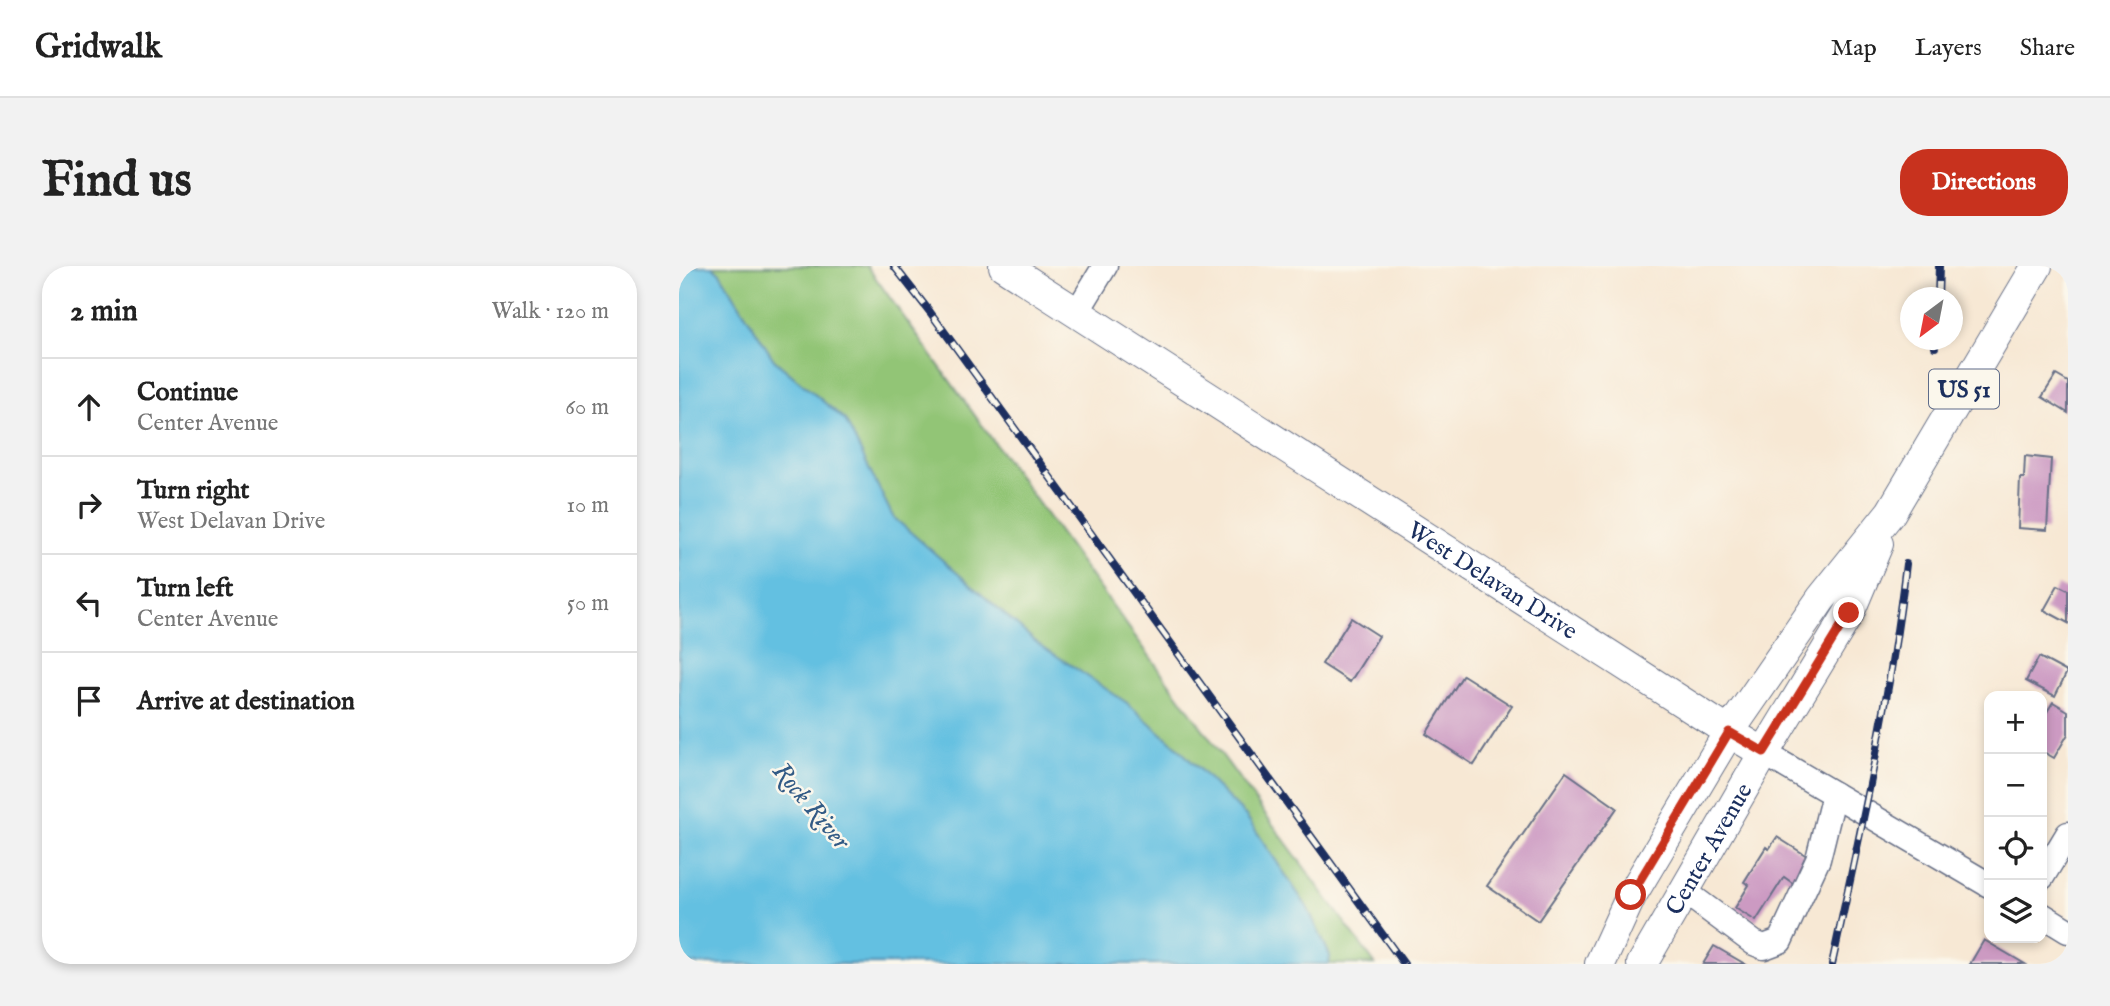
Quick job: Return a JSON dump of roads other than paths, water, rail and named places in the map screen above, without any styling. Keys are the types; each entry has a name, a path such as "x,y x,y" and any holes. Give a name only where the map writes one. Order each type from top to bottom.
{"main road":[{"name":"West Delavan Drive","path":"1004,266 1764,752"},
{"name":"Center Avenue","path":"1641,964 1764,752 1849,613 1891,512 2037,266"},
{"name":"Center Avenue","path":"1600,964 1631,895 1729,732 1821,599 1891,512"}],"street":[{"path":"1077,312 1105,266"},
{"name":"West Delavan Drive","path":"1764,752 1984,882"},
{"path":"1683,891 1754,943 1764,947 1780,941 1818,859 1834,794"},
{"path":"2047,869 2068,834"},
{"path":"2047,918 2068,931"}],"water":[{"name":"Rock River","path":"679,266 712,266 720,273 774,360 845,420 893,517 1036,642 1127,703 1176,746 1246,816 1307,907 1330,956 1329,964 679,964"}],"railway":[{"path":"894,266 1404,964"},
{"path":"1938,287 1939,266"},
{"path":"1832,964 1883,715 1906,564"}]}
